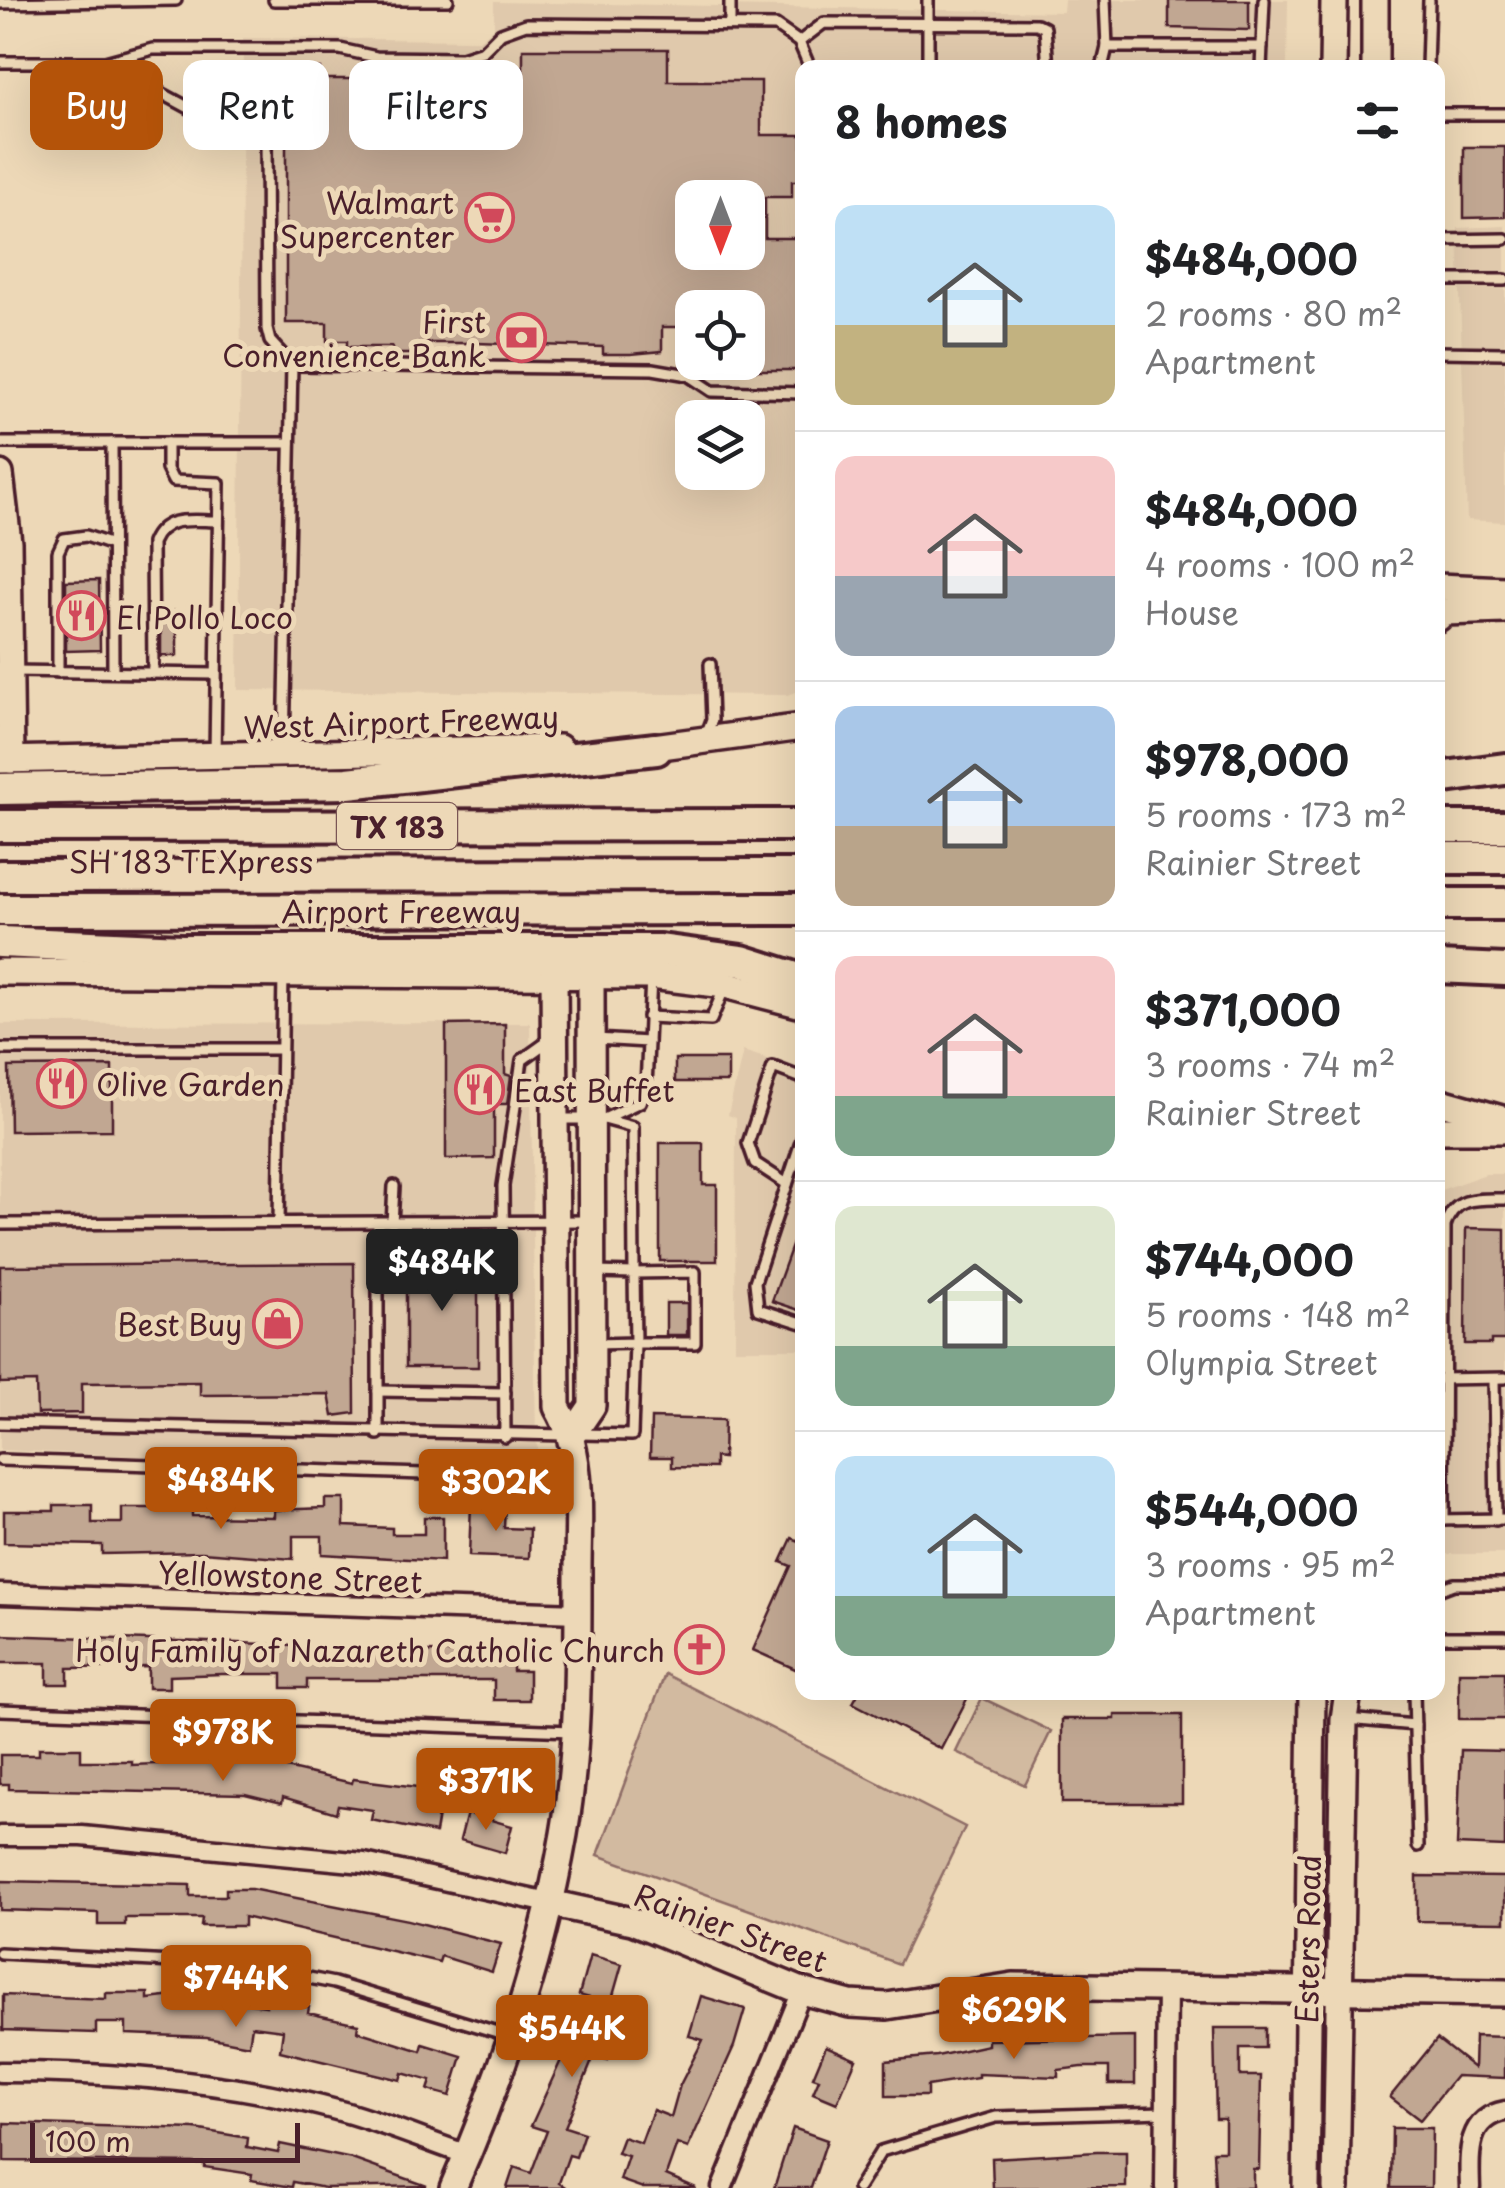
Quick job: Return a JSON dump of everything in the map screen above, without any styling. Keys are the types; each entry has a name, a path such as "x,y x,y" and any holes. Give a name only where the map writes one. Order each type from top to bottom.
{"highway":[{"path":"0,789 348,783 656,749"},
{"path":"1445,777 1505,769"},
{"name":"TX 183","path":"0,826 795,825"},
{"path":"1445,827 1505,827"},
{"path":"1445,858 1505,858"},
{"name":"SH 183 TEXpress","path":"0,860 795,859"},
{"name":"SH 183 TEXpress","path":"0,876 795,874"},
{"path":"1445,874 1505,874"},
{"path":"1445,904 1505,904"},
{"name":"Airport Freeway","path":"0,910 795,908"},
{"path":"759,909 795,917"},
{"path":"0,942 182,950 660,950 742,961 795,978"},
{"path":"1445,967 1505,970"}],"main road":[{"path":"1333,60 1334,0"},
{"path":"1374,60 1375,0"},
{"path":"0,474 8,542 6,760"},
{"path":"1445,572 1504,596"},
{"path":"1445,588 1504,596"},
{"path":"1445,612 1504,596"},
{"name":"West Airport Freeway","path":"6,760 656,749 795,728"},
{"path":"0,972 651,976 725,985 795,1003"},
{"path":"454,2188 510,2036 549,1903 564,1832 575,1731 576,1479 573,1434 557,1406 554,974"},
{"path":"573,1434 592,1406 592,1221 597,1119 591,974"},
{"path":"1445,1105 1502,1127"},
{"path":"1445,1130 1502,1127"},
{"path":"1445,1147 1502,1127"},
{"name":"Esters Road","path":"1306,2188 1312,1700"},
{"name":"Esters Road","path":"1336,2188 1347,1700"},
{"name":"Rainier Street","path":"549,1903 632,1921 802,1991 850,2004 887,2006 1013,1986 1505,1993"}],"street":[{"name":"Yellowstone Street","path":"0,1594 578,1613"},
{"name":"Rainier Street","path":"0,1836 82,1836 364,1863 549,1903"},
{"path":"1165,2188 1168,1986"},
{"path":"722,2188 802,1991"},
{"path":"0,2072 112,2076 239,2089 344,2112 468,2155"},
{"path":"1470,2188 1470,2153 1477,2125 1497,2113"}],"lane":[{"path":"0,2 176,0"},
{"path":"274,0 448,0"},
{"path":"730,0 730,25"},
{"path":"928,0 928,60"},
{"path":"1104,60 1106,0"},
{"path":"1261,60 1264,0"},
{"path":"1427,60 1429,0"},
{"path":"799,42 824,23 1036,24 1045,28 1049,39 1048,60"},
{"path":"116,60 172,49 340,49 376,57 461,58 483,51 501,32 526,24 776,26 799,42 807,60"},
{"path":"1107,47 1262,47"},
{"path":"0,62 30,62"},
{"path":"163,94 191,109 260,122 266,132 266,329 270,342 292,365 283,757"},
{"path":"1445,114 1505,114"},
{"path":"1445,240 1505,239"},
{"path":"1445,280 1505,280"},
{"path":"1445,352 1505,353"},
{"path":"292,365 653,370 688,375 712,391 795,393"},
{"path":"0,443 290,443"},
{"path":"112,443 112,672"},
{"path":"167,443 168,468 174,481 220,483 215,759"},
{"path":"153,673 152,542 158,529 172,521 218,521"},
{"path":"58,672 58,552 64,539 86,536 112,545"},
{"path":"703,743 712,720 710,664"},
{"path":"5,671 215,674"},
{"path":"279,1222 283,972"},
{"path":"597,1119 640,1102 646,1087 651,976"},
{"path":"648,1017 711,1020 725,985"},
{"path":"505,1437 503,1186 522,1060 552,1039"},
{"path":"591,1039 648,1042"},
{"path":"0,1048 279,1048"},
{"path":"788,1184 755,1164 748,1143 773,1067 795,1075"},
{"path":"0,1424 505,1437 632,1435 633,1127 597,1119 553,1119"},
{"path":"795,1161 755,1282 758,1310 795,1322"},
{"path":"392,1224 394,1186"},
{"path":"1445,1226 1449,1213 1470,1199 1505,1199"},
{"path":"0,1224 592,1221"},
{"path":"378,1224 378,1434"},
{"path":"592,1272 694,1272 695,1344 592,1344"},
{"path":"1445,1379 1499,1378 1500,1520 1445,1520"},
{"path":"378,1391 505,1393"},
{"path":"0,1460 576,1479"},
{"path":"1445,1587 1505,1584"},
{"path":"1445,1637 1505,1638"},
{"path":"1414,1700 1418,1846"},
{"path":"0,1710 575,1731"},
{"path":"1344,1719 1415,1725"},
{"path":"0,1953 249,1966 334,1983 510,2036"},
{"path":"858,2188 881,2151 996,2117 1166,2112"}],"shaded area":[{"path":"1064,0 1288,0 1287,60 795,60 795,692 238,690 242,150 329,150 329,60 243,60 243,38 479,40 494,28 494,2 1063,12"},
{"path":"1505,226 1505,522 1467,520 1458,228"},
{"path":"530,1023 536,1443 548,1475 0,1450 0,1024"},
{"path":"743,1051 795,1068 795,1349 735,1349 736,1118 728,1115"},
{"path":"1486,1174 1505,1174 1505,1554 1445,1554 1445,1189"},
{"path":"665,1674 965,1827 899,1964 598,1855"},
{"path":"981,1700 1051,1731 1025,1785 956,1752"}],"building":[{"path":"1169,0 1249,0 1249,30 1169,28"},
{"name":"Walmart Supercenter","path":"523,49 668,49 668,81 761,81 761,135 795,135 792,197 765,197 765,180 675,180 675,270 765,270 765,238 795,238 795,370 765,370 765,290 675,290 675,327 662,327 662,351 631,354 603,354 603,347 419,343 419,354 392,354 392,347 347,347 347,341 327,341 327,323 286,323 286,150 329,150 329,79 349,79 349,150 523,150"},
{"path":"1464,147 1505,147 1505,217 1464,218"},
{"name":"El Pollo Loco","path":"99,580 100,650 66,651 66,581"},
{"path":"161,611 177,611 177,656 161,656"},
{"name":"East Buffet","path":"505,1024 505,1074 511,1076 507,1104 494,1104 494,1158 446,1159 446,1025"},
{"path":"675,1059 728,1059 728,1082 675,1082"},
{"name":"Olive Garden","path":"112,1066 112,1130 10,1131 9,1067"},
{"path":"660,1143 703,1143 703,1185 717,1185 717,1261 660,1261"},
{"path":"1466,1228 1505,1229 1505,1340 1491,1340 1491,1344 1465,1344"},
{"path":"795,1238 795,1309 772,1301"},
{"path":"406,1261 478,1261 478,1367 406,1367"},
{"path":"354,1263 355,1413 333,1416 329,1394 200,1395 200,1382 82,1383 82,1413 37,1414 36,1382 0,1383 0,1266"},
{"path":"666,1303 687,1303 687,1335 666,1335"},
{"path":"651,1418 724,1420 723,1458 715,1457 715,1468 672,1467 672,1457 650,1457"},
{"path":"325,1499 344,1499 344,1526 392,1528 392,1534 424,1534 424,1517 443,1517 443,1561 322,1554 322,1536 293,1536 293,1559 202,1552 102,1554 102,1545 4,1543 4,1511 54,1511 54,1505 92,1505 92,1523 122,1523 122,1508 166,1508 166,1502 192,1502 192,1516 274,1517 274,1510 325,1508"},
{"path":"471,1504 505,1506 504,1528 530,1529 529,1558 469,1556"},
{"path":"792,1538 795,1539 795,1669 753,1650 791,1566 781,1562"},
{"path":"0,1635 322,1646 322,1651 513,1653 513,1671 529,1671 529,1700 494,1700 494,1680 307,1680 307,1688 282,1688 282,1674 222,1674 169,1676 169,1688 148,1688 148,1667 68,1668 68,1684 47,1684 47,1663 0,1663"},
{"path":"1459,1672 1505,1672 1505,1719 1459,1719"},
{"path":"855,1700 966,1700 941,1749 853,1703"},
{"path":"1115,1715 1182,1715 1182,1803 1062,1803 1062,1719 1115,1719"},
{"path":"39,1748 81,1748 81,1761 132,1761 132,1765 251,1760 352,1783 353,1779 442,1790 435,1833 371,1820 373,1810 338,1805 336,1813 283,1797 282,1803 245,1794 9,1789 9,1784 0,1784 0,1755 39,1755"},
{"path":"1461,1750 1505,1751 1505,1847 1457,1845"},
{"path":"467,1813 512,1826 505,1853 460,1840"},
{"path":"1417,1876 1505,1877 1505,1922 1417,1921"},
{"path":"0,1881 190,1885 190,1896 226,1896 226,1889 251,1889 408,1920 501,1944 492,1972 441,1956 439,1962 244,1917 244,1926 201,1926 202,1918 125,1918 125,1925 98,1925 98,1913 0,1910"},
{"path":"590,1955 622,1964 607,2017 620,2021 608,2060 594,2056 565,2127 584,2133 576,2157 569,2155 559,2183 567,2188 507,2188 514,2167 531,2173 547,2131 531,2126 567,2047 562,2046 568,2027 586,2033 597,2000 579,1995"},
{"path":"106,1993 148,1993 148,1999 200,1993 200,1997 266,2006 266,2002 309,2007 308,2013 358,2024 357,2031 421,2051 423,2044 462,2056 450,2096 428,2090 431,2081 402,2073 400,2080 280,2051 283,2030 252,2026 249,2045 207,2037 126,2034 126,2023 96,2023 96,2033 3,2030 3,1995 106,1999"},
{"path":"701,1996 745,2009 734,2046 688,2148 677,2144 666,2175 696,2188 643,2188 620,2180 628,2156 617,2153 623,2137 641,2143 653,2110 671,2117 680,2085 703,2040 689,2036"},
{"path":"1214,2028 1265,2028 1265,2048 1240,2048 1240,2076 1261,2076 1259,2169 1253,2169 1253,2188 1215,2188 1213,2151 1225,2151 1225,2119 1216,2119"},
{"path":"1475,2036 1505,2037 1505,2078 1456,2076 1420,2120 1390,2097 1437,2039 1474,2068"},
{"path":"1135,2037 1135,2084 1109,2084 1109,2067 1082,2067 1058,2070 1058,2077 978,2074 978,2078 927,2086 927,2096 886,2096 886,2061 937,2056 988,2045 988,2040"},
{"path":"826,2046 856,2059 837,2103 813,2093 819,2079 813,2077"},
{"path":"4,2123 195,2129 248,2138 247,2147 278,2153 280,2144 352,2159 427,2186 325,2188 293,2182 292,2187 251,2180 252,2174 204,2167 204,2163 4,2161"},
{"path":"793,2128 827,2140 811,2188 774,2188"},
{"path":"1392,2128 1432,2128 1431,2188 1391,2188"},
{"path":"1126,2152 1126,2187 993,2188 992,2158"}],"place":[{"name":"Walmart Supercenter","path":"489,218"},
{"name":"First Convenience Bank","path":"521,337"},
{"name":"El Pollo Loco","path":"81,616"},
{"name":"Olive Garden","path":"61,1083"},
{"name":"East Buffet","path":"479,1089"},
{"name":"Best Buy","path":"277,1323"},
{"name":"Holy Family of Nazareth Catholic Church","path":"700,1649"}]}
